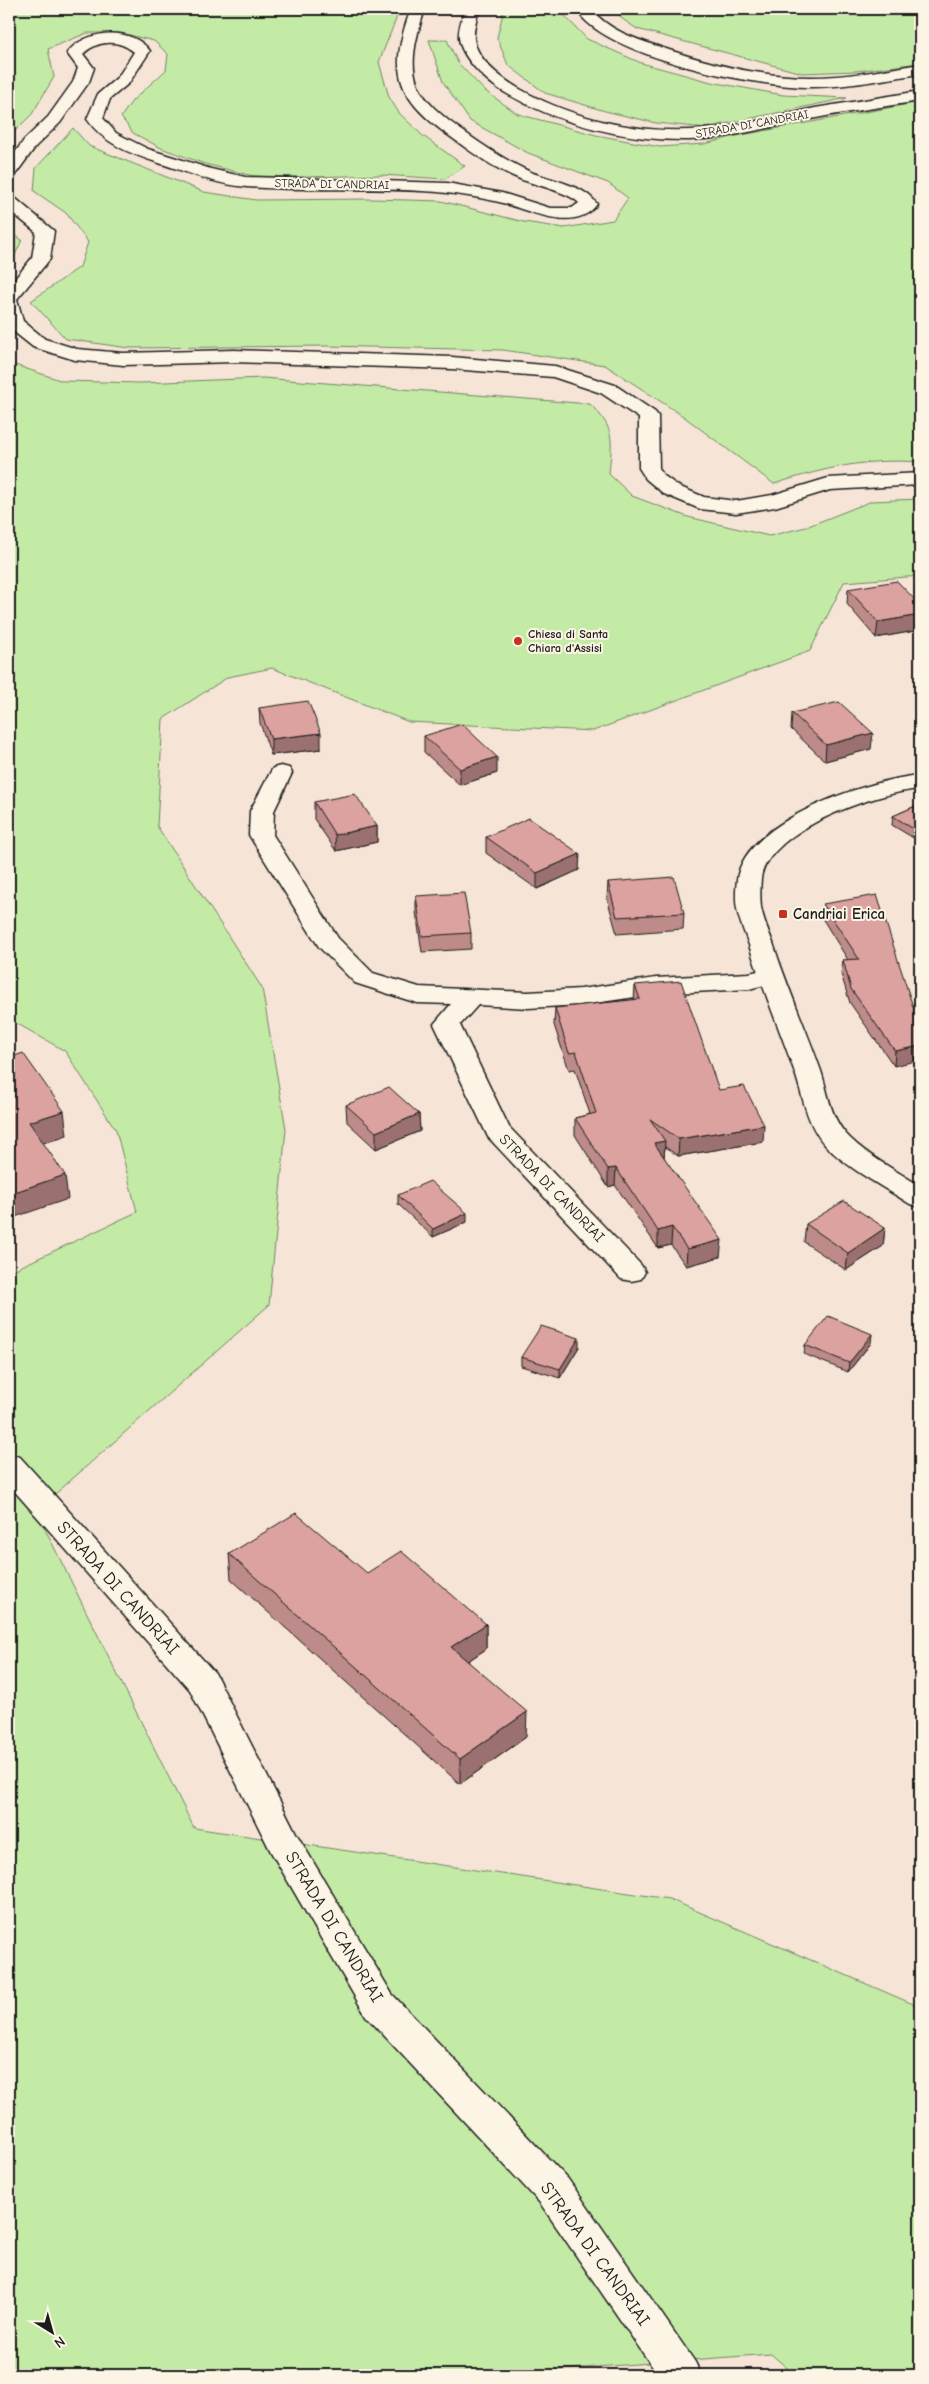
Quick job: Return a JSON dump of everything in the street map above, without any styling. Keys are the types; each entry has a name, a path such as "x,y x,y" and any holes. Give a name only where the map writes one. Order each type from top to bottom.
{"main road":[{"name":"STRADA DI CANDRIAI","path":"9,172 30,143 54,120 81,82 86,68 75,53 84,43 99,38 112,38 133,42 142,51 124,80 103,97 95,119 110,136 142,152 206,173 245,182 448,188 502,198 549,213 576,213 586,207 589,204 583,197 508,168 500,163 438,120 413,95 406,66 406,47 418,9"},
{"name":"STRADA DI CANDRIAI","path":"472,9 466,40 476,63 497,81 542,107 567,116 618,128 661,136 691,136 827,110 920,96"},
{"path":"583,9 604,31 704,68 737,75 811,82 844,80 920,69"},
{"path":"9,202 45,231 41,259 9,297"},
{"path":"9,301 14,324 39,343 75,354 123,359 234,356 442,362 555,372 608,389 648,416 649,468 656,479 671,490 700,503 736,508 775,501 828,484 920,479"},
{"path":"281,773 262,811 261,835 328,942 364,978 417,995 528,1000 581,997 656,986 749,981 771,976"},
{"path":"920,782 897,784 833,804 779,836 760,854 750,874 749,908 771,976 808,1072 818,1109 835,1139 866,1163 920,1198"},
{"name":"STRADA DI CANDRIAI","path":"472,997 447,1024 497,1131 631,1272"},
{"name":"STRADA DI CANDRIAI","path":"9,1465 203,1682 283,1842 380,2005 554,2191 681,2375"}],"green space":[{"path":"9,9 400,9 379,62 389,97 399,113 423,136 465,166 445,179 382,175 253,176 205,164 161,148 133,133 121,117 132,101 166,70 168,54 154,41 121,33 87,33 48,49 54,77 32,114 9,137"},
{"path":"504,9 558,9 587,39 641,63 711,82 783,95 847,98 705,128 656,123 605,111 545,93 508,65 497,38"},
{"path":"617,9 920,9 920,63 856,71 802,73 637,29 621,18"},
{"path":"429,40 447,40 458,63 485,91 518,114 596,135 660,147 704,144 736,136 920,102 920,462 900,461 846,465 774,484 683,416 605,365 503,350 325,346 129,348 66,339 31,301 80,267 88,242 66,213 34,191 36,168 73,128 89,146 204,192 256,200 372,199 441,201 524,222 564,228 613,220 628,198 608,183 528,153 470,121 443,82"},
{"path":"9,231 22,240 9,268"},
{"path":"9,363 63,381 141,383 263,378 590,404 608,428 611,444 609,474 632,496 688,517 769,536 806,527 872,501 920,499 920,576 844,582 810,651 593,731 409,722 272,668 228,677 163,719 157,826 262,988 286,1129 269,1305 36,1511 194,1828 669,1899 920,2007 920,2375 795,2375 771,2354 489,2375 9,2375 9,1272 137,1212 116,1130 65,1051 9,1019"}],"building":[{"path":"897,581 920,605 920,615 878,622 848,589"},
{"path":"308,701 321,733 271,739 259,708"},
{"path":"839,702 873,733 826,745 792,713"},
{"path":"462,724 497,757 460,769 424,736"},
{"path":"355,794 377,826 335,835 314,802"},
{"path":"920,804 920,833 893,816"},
{"path":"529,818 580,854 537,873 486,837"},
{"path":"674,877 684,913 617,917 608,882"},
{"path":"464,893 471,933 422,936 416,896"},
{"path":"877,895 915,1013 920,1020 920,1046 895,1051 851,989 843,960 859,959 823,904"},
{"path":"681,981 719,1090 744,1086 764,1125 679,1139 650,1119 665,1141 654,1143 722,1240 687,1249 672,1227 658,1231 616,1168 608,1169 575,1118 596,1113 576,1052 569,1053 555,1008 640,999 635,985"},
{"path":"23,1053 64,1111 29,1122 65,1175 9,1194 9,1058"},
{"path":"389,1087 419,1114 376,1132 346,1105"},
{"path":"430,1181 467,1213 433,1229 398,1195"},
{"path":"844,1201 885,1228 848,1253 806,1224"},
{"path":"828,1316 872,1334 849,1363 805,1345"},
{"path":"541,1326 579,1338 560,1369 521,1357"},
{"path":"296,1513 367,1573 401,1551 486,1624 451,1647 527,1712 460,1759 229,1554"}],"place":[{"name":"Chiesa di Santa Chiara d'Assisi","path":"518,641"},
{"name":"Candriai Erica","path":"783,914"}]}
